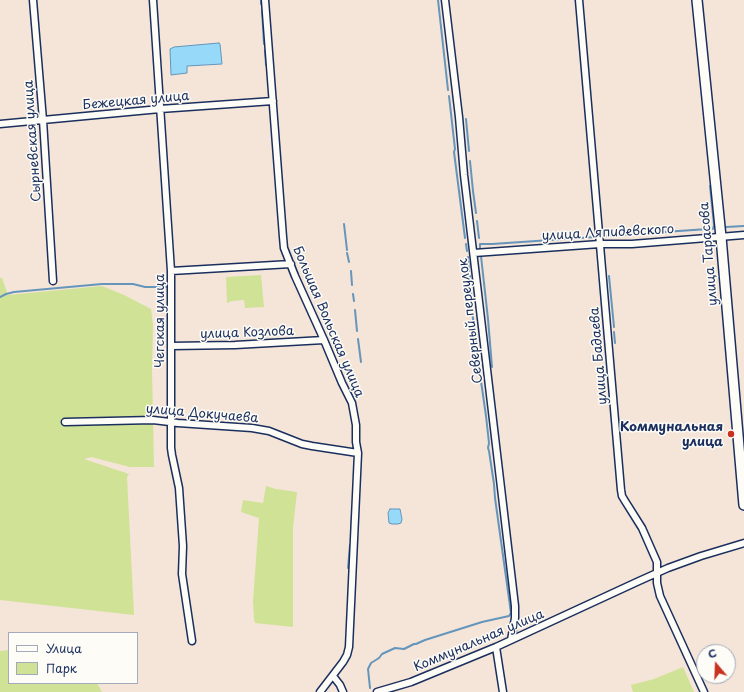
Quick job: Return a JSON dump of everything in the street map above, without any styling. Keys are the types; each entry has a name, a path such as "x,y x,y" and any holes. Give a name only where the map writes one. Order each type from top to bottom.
{"street":[{"name":"Сырневская улица","path":"33,0 43,120 53,281"},
{"name":"Чегская улица","path":"153,0 172,271 171,448 179,488 184,546 182,574 192,642"},
{"name":"Большая Вольская улица","path":"265,0 284,248 291,264 294,276 352,403 356,426 356,442 358,452 349,647 347,655 320,692"},
{"name":"Северный переулок","path":"445,0 459,117 464,175 515,606 511,640"},
{"name":"улица Бадаева","path":"579,0 622,496 642,528 656,562 657,583 660,596 704,692"},
{"name":"улица Тарасова","path":"697,0 721,237 744,505"},
{"name":"Бежецкая улица","path":"0,124 160,109 273,101"},
{"name":"улица Ляпидевского","path":"474,253 600,244 632,244 744,235"},
{"path":"172,271 291,264"},
{"name":"улица Козлова","path":"171,346 235,345 324,340"},
{"name":"улица Докучаева","path":"65,422 158,420 171,423 261,429 307,445 358,452"},
{"name":"Коммунальная улица","path":"377,692 411,682 496,647 657,573 701,556 744,543"},
{"path":"496,647 503,692"},
{"path":"332,676 343,692"}],"green space":[{"path":"261,275 264,307 245,308 244,300 227,303 226,277"},
{"path":"0,278 2,278 8,295 102,286 124,295 151,309 153,325 152,370 154,467 130,467 91,457 84,459 129,474 127,477 134,615 0,600"},
{"path":"266,486 297,492 293,528 293,627 255,623 254,619 253,601 259,518 241,512 243,500 263,503"},
{"path":"8,650 8,684 98,684 102,692 0,692 0,651"},
{"path":"683,667 694,692 633,692 631,685 654,679"}],"water":[{"path":"219,43 222,64 187,66 187,73 171,75 170,49 174,47"},
{"path":"390,509 400,509 402,519 401,523 389,523 388,513"}],"waterway":[{"path":"438,0 448,90"},
{"path":"262,10 264,44"},
{"path":"265,50 266,65"},
{"path":"449,96 455,149 454,152 465,238"},
{"path":"466,119 469,151"},
{"path":"470,161 476,213"},
{"path":"710,186 714,225 713,229"},
{"path":"477,221 479,238"},
{"path":"344,224 347,250"},
{"path":"726,227 744,226"},
{"path":"605,236 708,229"},
{"path":"480,244 595,237"},
{"path":"466,244 467,251"},
{"path":"480,244 480,249"},
{"path":"347,253 349,262"},
{"path":"481,256 492,367"},
{"path":"468,257 469,271"},
{"path":"351,271 352,285"},
{"path":"370,688 368,669 371,663 382,654 395,648 404,649 425,640 482,622 509,616 511,613 488,448 489,443 486,416 472,311 470,276"},
{"path":"609,276 614,327"},
{"path":"0,297 14,292 102,284 133,284 145,287 167,287"},
{"path":"353,294 354,301"},
{"path":"355,310 357,331"},
{"path":"614,332 615,343"},
{"path":"358,339 361,362"},
{"path":"351,535 352,516"},
{"path":"348,568 350,545"}],"place":[{"name":"Коммунальная улица","path":"731,434"}]}
